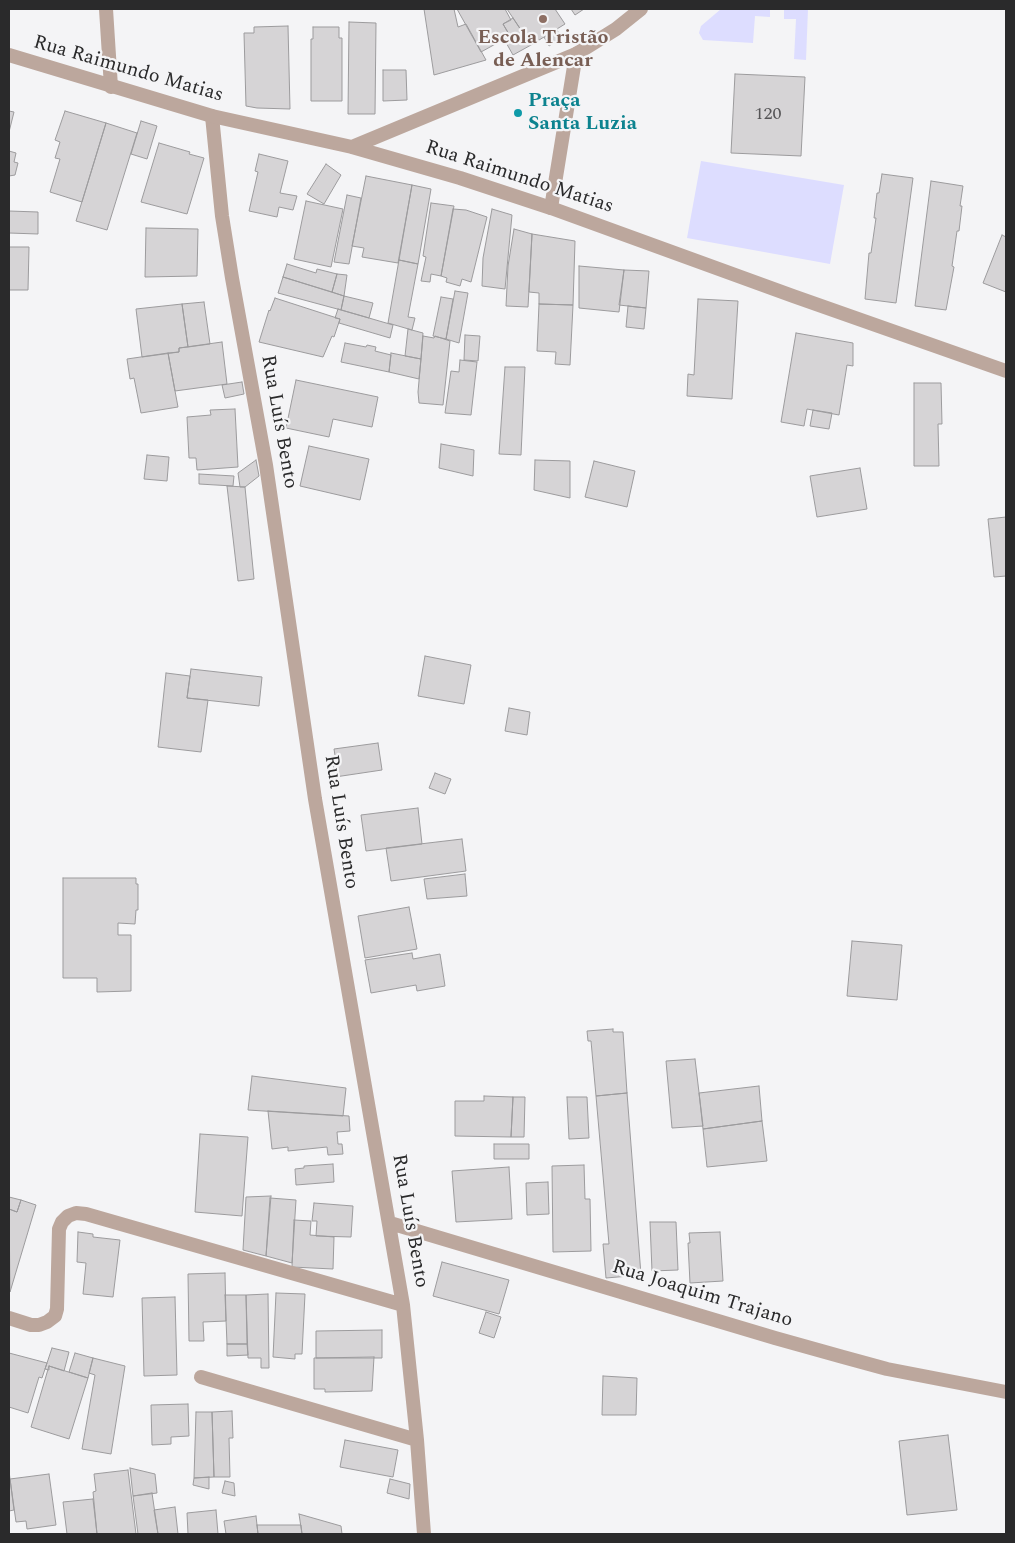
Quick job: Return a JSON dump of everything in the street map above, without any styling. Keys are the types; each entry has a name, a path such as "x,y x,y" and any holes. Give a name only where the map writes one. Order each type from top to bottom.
{"street":[{"path":"106,9 111,87"},
{"path":"352,147 576,54 616,29 641,9"},
{"path":"551,208 576,54"},
{"name":"Rua Raimundo Matias","path":"9,56 212,116 352,147 460,178 551,208 1006,371"},
{"name":"Rua Luís Bento","path":"212,116 222,216 266,465 315,799 403,1305 417,1440 424,1534"},
{"path":"9,1318 31,1325 39,1325 48,1322 55,1316 57,1309 59,1229 62,1222 68,1216 76,1213 86,1214 403,1305"},
{"name":"Rua Joaquim Trajano","path":"390,1223 843,1357 887,1369 1006,1392"},
{"path":"201,1377 417,1440"}],"shaded area":[{"path":"721,9 770,9 770,17 755,16 753,43 703,40 699,33 701,26"},
{"path":"784,9 808,9 806,60 794,59 796,19 784,19"},
{"path":"701,161 844,185 830,264 687,238"}],"building":[{"path":"424,9 454,9 458,27 466,24 486,60 434,75"},
{"path":"457,9 505,9 511,20 503,24 510,36 481,52"},
{"name":"Escola Tristão de Alencar","path":"507,9 555,9 565,24 531,45"},
{"path":"571,9 584,9 575,15"},
{"path":"513,18 531,45 513,55 504,39 510,36 503,24"},
{"path":"349,22 376,23 375,114 348,114"},
{"path":"288,26 290,109 246,106 244,33 254,33 254,27"},
{"path":"313,27 339,27 339,38 342,38 342,101 311,101 311,39 313,39"},
{"path":"557,30 561,38 549,46 544,37"},
{"path":"383,70 406,70 407,100 383,101"},
{"path":"735,74 805,77 801,156 731,153"},
{"path":"9,111 14,112 9,132"},
{"path":"65,111 106,123 82,202 50,192 60,159 55,158 60,142 55,140"},
{"path":"141,121 157,126 147,159 131,154"},
{"path":"106,123 137,133 107,230 76,221"},
{"path":"159,143 204,158 187,214 141,202"},
{"path":"9,151 16,153 14,162 18,163 15,175 9,176"},
{"path":"259,154 288,161 280,193 297,196 293,210 279,207 277,217 249,211 258,172 255,171"},
{"path":"326,164 341,175 324,204 307,194"},
{"path":"882,174 913,178 896,303 865,299 869,253 871,253 876,218 874,218 877,193 879,193"},
{"path":"366,176 412,185 398,263 362,257 364,248 352,246"},
{"path":"931,181 963,186 959,231 957,231 952,266 954,267 946,310 915,306"},
{"path":"412,185 431,189 418,264 399,260"},
{"path":"347,195 361,198 349,264 334,262"},
{"path":"306,201 343,209 331,267 294,259"},
{"path":"431,203 454,206 441,276 431,274 430,282 421,281 426,257 423,256"},
{"path":"453,209 466,210 487,217 471,282 462,279 460,286 446,282 447,278 441,276"},
{"path":"492,209 512,215 505,289 482,286 483,258"},
{"path":"9,211 38,212 38,234 9,233"},
{"path":"146,228 198,229 197,276 145,277"},
{"path":"514,229 532,234 528,307 506,306 508,266"},
{"path":"532,234 575,241 573,305 539,304 539,293 529,292"},
{"path":"1002,235 1006,237 1006,292 983,283"},
{"path":"9,247 29,247 28,290 9,290"},
{"path":"399,260 418,264 408,317 415,318 412,330 388,323"},
{"path":"287,264 316,273 317,269 337,274 332,292 283,277"},
{"path":"579,266 624,270 619,312 579,308"},
{"path":"624,270 649,271 646,308 619,305"},
{"path":"337,274 347,275 344,296 332,292"},
{"path":"283,277 344,296 341,310 278,293"},
{"path":"455,291 468,293 459,343 446,339"},
{"path":"344,296 373,303 369,318 341,310"},
{"path":"441,297 453,299 446,339 433,336"},
{"path":"275,298 340,319 334,337 332,336 323,357 259,342 269,310"},
{"path":"698,299 738,301 732,399 687,396 688,374 694,375"},
{"path":"204,302 210,344 188,347 182,304"},
{"path":"182,304 188,347 179,348 179,352 142,357 136,309"},
{"path":"539,304 573,305 570,365 555,364 556,352 537,351"},
{"path":"628,306 646,308 644,329 626,327"},
{"path":"338,309 393,325 390,338 339,323 340,319 335,318"},
{"path":"408,329 423,333 421,359 405,356"},
{"path":"796,333 853,343 853,366 847,365 839,415 807,409 804,426 781,422"},
{"path":"465,335 480,336 478,361 464,360"},
{"path":"423,336 434,338 435,336 450,341 443,405 419,403 418,392"},
{"path":"222,342 227,384 175,391 168,353 179,352 179,348"},
{"path":"345,343 376,347 375,351 391,355 389,372 341,362"},
{"path":"168,353 178,407 141,413 134,378 130,379 127,359"},
{"path":"391,353 421,359 419,379 389,372"},
{"path":"460,360 477,362 471,415 445,413 451,371 459,372"},
{"path":"505,367 525,367 521,455 499,454"},
{"path":"296,380 378,397 372,427 333,419 329,437 286,428"},
{"path":"242,382 244,394 225,398 222,385"},
{"path":"914,383 941,383 942,424 938,424 939,466 914,466"},
{"path":"235,409 238,467 197,470 196,458 189,458 187,417 211,415 210,410"},
{"path":"813,410 832,413 829,429 810,426"},
{"path":"441,444 474,450 473,476 439,468"},
{"path":"309,446 369,459 360,500 300,486"},
{"path":"147,455 169,457 167,481 144,479"},
{"path":"256,460 259,476 245,487 240,487 238,473"},
{"path":"535,460 570,461 570,498 534,490"},
{"path":"594,461 635,471 627,507 585,497"},
{"path":"860,468 867,509 817,517 810,476"},
{"path":"199,474 234,476 233,486 199,484"},
{"path":"227,486 245,487 254,579 238,581"},
{"path":"1006,517 1006,576 994,577 988,519"},
{"path":"425,656 471,665 464,704 418,696"},
{"path":"191,669 262,677 259,706 187,698"},
{"path":"166,673 190,676 187,698 208,700 201,752 158,747"},
{"path":"509,708 530,712 527,735 505,731"},
{"path":"378,743 382,770 335,777 333,763 336,762 334,749"},
{"path":"435,773 451,779 445,794 429,788"},
{"path":"418,808 422,844 366,851 361,815"},
{"path":"462,839 466,871 391,881 386,848"},
{"path":"465,874 467,896 427,899 424,879"},
{"path":"63,878 136,878 136,884 138,884 138,910 136,910 135,924 118,923 118,935 131,935 131,991 97,992 97,978 63,978"},
{"path":"409,907 417,949 365,958 358,916"},
{"path":"852,941 902,945 897,1000 847,996"},
{"path":"412,953 413,959 440,954 445,986 417,991 416,985 371,993 365,960"},
{"path":"613,1029 613,1032 623,1032 627,1093 596,1096 591,1041 588,1041 587,1031"},
{"path":"695,1059 703,1126 672,1128 666,1061"},
{"path":"252,1076 346,1088 343,1116 248,1110"},
{"path":"759,1086 762,1121 703,1129 699,1093"},
{"path":"627,1093 641,1275 606,1278 603,1244 609,1244 596,1096"},
{"path":"484,1096 513,1097 511,1137 455,1136 455,1101 484,1101"},
{"path":"513,1097 525,1097 524,1137 511,1137"},
{"path":"567,1097 587,1097 589,1138 569,1139"},
{"path":"268,1111 349,1116 350,1131 337,1132 338,1144 342,1144 343,1154 328,1155 327,1147 288,1151 288,1147 272,1149"},
{"path":"762,1121 767,1161 707,1167 703,1129"},
{"path":"200,1134 248,1137 242,1216 195,1212"},
{"path":"494,1144 529,1144 529,1159 494,1159"},
{"path":"333,1164 334,1182 296,1185 295,1169 304,1168 304,1166"},
{"path":"584,1165 585,1199 590,1199 591,1251 553,1252 552,1166"},
{"path":"509,1167 512,1219 456,1222 452,1171"},
{"path":"548,1182 549,1214 527,1215 526,1183"},
{"path":"271,1196 266,1256 243,1250 246,1197"},
{"path":"9,1197 21,1200 17,1212 9,1209"},
{"path":"270,1198 296,1200 292,1263 266,1256"},
{"path":"21,1200 36,1205 10,1292 9,1209 17,1212"},
{"path":"314,1203 353,1206 351,1237 316,1236 317,1221 312,1221"},
{"path":"294,1220 311,1221 310,1235 334,1237 333,1269 292,1267"},
{"path":"650,1222 676,1222 678,1270 652,1271"},
{"path":"78,1232 93,1234 93,1237 120,1240 113,1297 83,1294 86,1263 77,1262"},
{"path":"720,1232 723,1281 690,1283 689,1233"},
{"path":"442,1262 509,1280 499,1314 433,1296"},
{"path":"225,1273 226,1321 203,1322 204,1341 189,1341 188,1274"},
{"path":"276,1293 305,1294 302,1354 295,1354 295,1359 273,1357"},
{"path":"268,1294 269,1368 261,1368 261,1358 248,1358 246,1295"},
{"path":"225,1295 246,1295 247,1344 227,1344"},
{"path":"175,1297 177,1375 144,1376 142,1298"},
{"path":"486,1312 501,1317 494,1338 479,1333"},
{"path":"382,1330 382,1358 316,1358 316,1331"},
{"path":"227,1344 247,1344 248,1355 227,1356"},
{"path":"52,1348 69,1352 64,1371 49,1366 49,1370 45,1369"},
{"path":"9,1353 47,1363 42,1378 39,1377 28,1413 9,1407"},
{"path":"75,1353 93,1358 88,1378 69,1372"},
{"path":"374,1357 372,1391 325,1392 325,1389 314,1389 314,1358"},
{"path":"93,1358 125,1366 111,1454 82,1449 95,1375 89,1373"},
{"path":"49,1366 88,1378 69,1439 31,1427"},
{"path":"603,1376 637,1378 636,1415 602,1415"},
{"path":"188,1404 189,1436 171,1437 171,1444 152,1445 151,1405"},
{"path":"232,1411 233,1438 229,1438 230,1477 214,1477 212,1412"},
{"path":"196,1412 212,1412 214,1477 194,1478"},
{"path":"948,1435 957,1510 907,1515 899,1441"},
{"path":"345,1440 398,1450 393,1477 340,1467"},
{"path":"130,1468 155,1474 157,1493 133,1496"},
{"path":"128,1470 136,1534 97,1534 93,1492 96,1491 94,1474"},
{"path":"9,1471 14,1510 9,1511"},
{"path":"49,1474 56,1525 27,1529 26,1521 16,1522 10,1479"},
{"path":"209,1477 209,1489 193,1485 194,1478"},
{"path":"390,1479 410,1484 409,1499 387,1493"},
{"path":"225,1481 234,1483 235,1496 222,1493"},
{"path":"152,1493 158,1534 138,1534 133,1496"},
{"path":"93,1499 97,1534 67,1534 63,1502"},
{"path":"175,1507 178,1534 158,1534 154,1510"},
{"path":"216,1510 218,1534 188,1534 187,1513"},
{"path":"299,1514 341,1526 342,1534 302,1534"},
{"path":"256,1516 258,1534 226,1534 224,1521"},
{"path":"257,1525 301,1525 302,1534 258,1534"}],"place":[{"name":"Escola Tristão de Alencar","path":"543,19"},
{"name":"Praça Santa Luzia","path":"518,113"}]}
